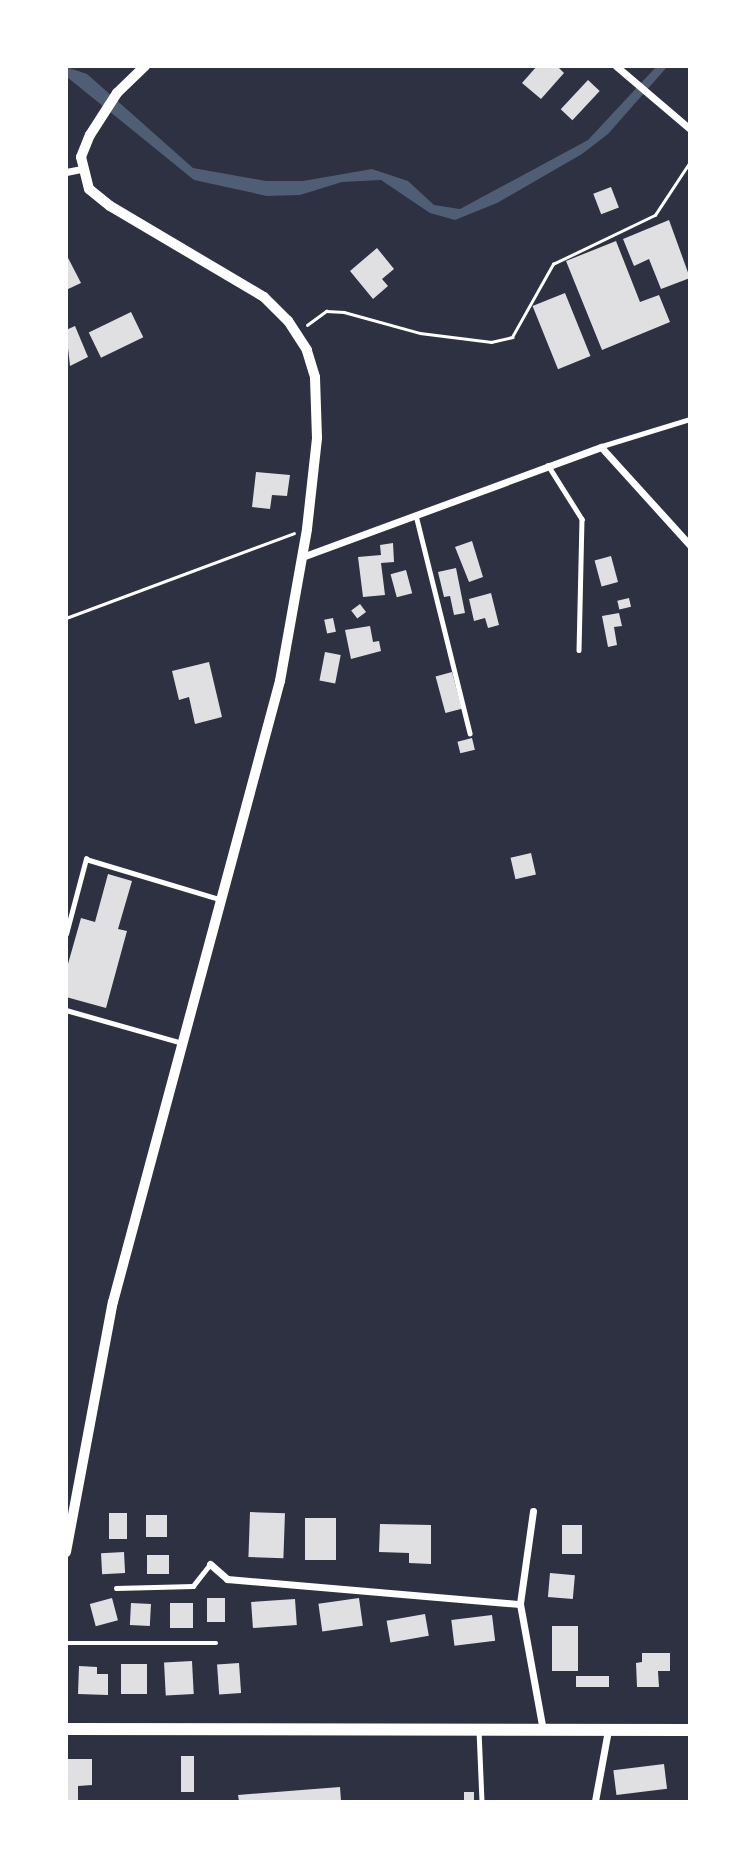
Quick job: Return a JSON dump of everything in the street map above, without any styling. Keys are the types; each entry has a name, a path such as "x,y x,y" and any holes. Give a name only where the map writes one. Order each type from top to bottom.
{"main road":[{"path":"66,1728 690,1730"}],"street":[{"path":"66,1552 113,1302 185,1044 280,681 307,529 317,438 316,388 307,351 299,336 264,297 110,206 89,189 81,169 81,157 117,93 145,66"},
{"path":"616,66 690,129"},
{"path":"66,172 81,169"},
{"path":"302,557 548,464 601,447 690,545"},
{"path":"533,1511 520,1604 543,1731"},
{"path":"210,1563 227,1579 520,1604"},
{"path":"595,1801 608,1730"}],"lane":[{"path":"601,447 690,419"},
{"path":"548,464 582,519 579,650"},
{"path":"416,514 470,733"},
{"path":"66,934 86,859 223,900"},
{"path":"66,1010 185,1044"},
{"path":"116,1588 193,1587 210,1563"},
{"path":"66,1643 216,1643"},
{"path":"478,1730 482,1801"}],"path":[{"path":"299,336 326,311 420,333 491,342 512,337 552,264 655,215 690,162"},
{"path":"66,618 307,529"}],"water":[{"path":"66,67 87,74 193,168 266,181 303,181 372,169 408,181 434,205 460,209 588,140 656,67 667,67 608,134 582,154 497,203 455,220 430,213 381,180 342,182 300,195 267,196 194,180 67,77"}],"building":[{"path":"537,66 557,66 564,73 541,99 522,83"},
{"path":"588,80 600,91 572,120 561,109"},
{"path":"611,187 619,208 601,214 593,194"},
{"path":"669,220 690,278 661,289 649,259 634,266 623,239"},
{"path":"616,241 640,302 659,295 670,322 602,350 566,261"},
{"path":"377,248 394,269 382,279 388,286 373,299 350,271"},
{"path":"66,254 81,283 66,290"},
{"path":"565,293 590,356 558,369 533,306"},
{"path":"131,312 143,337 101,358 89,333"},
{"path":"75,326 88,357 70,366 66,330"},
{"path":"256,472 290,475 287,496 272,495 270,509 252,507"},
{"path":"472,541 483,577 469,582 455,547"},
{"path":"393,543 394,562 381,563 385,595 363,597 358,557 381,555 380,545"},
{"path":"611,556 618,582 602,586 595,560"},
{"path":"456,568 465,613 454,615 450,596 444,597 438,572"},
{"path":"406,570 412,593 397,597 391,574"},
{"path":"491,593 499,625 488,628 485,618 474,621 469,599"},
{"path":"629,598 631,607 619,609 617,601"},
{"path":"360,604 366,612 357,619 351,611"},
{"path":"619,613 622,626 614,627 617,645 608,647 602,616"},
{"path":"333,618 336,632 327,634 324,620"},
{"path":"370,626 373,642 379,641 381,651 351,659 345,630"},
{"path":"325,652 341,655 335,684 319,680"},
{"path":"209,662 222,717 195,724 189,697 179,700 172,671"},
{"path":"452,672 462,709 445,713 436,676"},
{"path":"472,738 475,750 460,753 457,742"},
{"path":"531,853 536,874 515,879 511,858"},
{"path":"108,874 132,881 118,929 127,931 106,1008 66,997 66,971 81,918 95,922"},
{"path":"250,1512 285,1513 283,1558 248,1557"},
{"path":"109,1513 127,1513 127,1539 109,1539"},
{"path":"146,1515 167,1515 167,1537 146,1537"},
{"path":"305,1518 336,1518 336,1560 305,1560"},
{"path":"380,1524 431,1525 431,1564 409,1563 409,1553 379,1552"},
{"path":"562,1525 582,1525 582,1554 562,1554"},
{"path":"124,1552 125,1573 102,1574 101,1553"},
{"path":"147,1555 169,1555 169,1574 147,1574"},
{"path":"550,1573 575,1575 573,1599 548,1597"},
{"path":"112,1598 118,1620 96,1626 90,1604"},
{"path":"207,1598 225,1598 225,1622 207,1622"},
{"path":"359,1598 363,1626 322,1631 318,1604"},
{"path":"295,1599 297,1625 253,1628 251,1602"},
{"path":"131,1603 151,1604 150,1626 130,1625"},
{"path":"170,1603 193,1603 193,1628 170,1628"},
{"path":"425,1614 429,1636 390,1642 387,1621"},
{"path":"492,1615 495,1641 454,1646 451,1620"},
{"path":"552,1626 578,1626 578,1671 552,1671"},
{"path":"642,1653 670,1653 670,1671 658,1671 659,1687 637,1687 636,1663 642,1662"},
{"path":"192,1661 194,1694 166,1695 164,1662"},
{"path":"239,1663 241,1693 219,1694 217,1665"},
{"path":"121,1664 147,1664 147,1694 121,1694"},
{"path":"79,1666 97,1667 97,1674 108,1674 108,1695 78,1694"},
{"path":"576,1676 609,1676 609,1687 576,1687"},
{"path":"181,1756 194,1756 194,1792 181,1792"},
{"path":"66,1759 92,1759 92,1785 78,1786 78,1801 67,1801"},
{"path":"664,1764 667,1789 616,1795 613,1770"},
{"path":"340,1787 341,1801 239,1801 238,1795"},
{"path":"464,1792 474,1792 474,1801 464,1801"}]}
